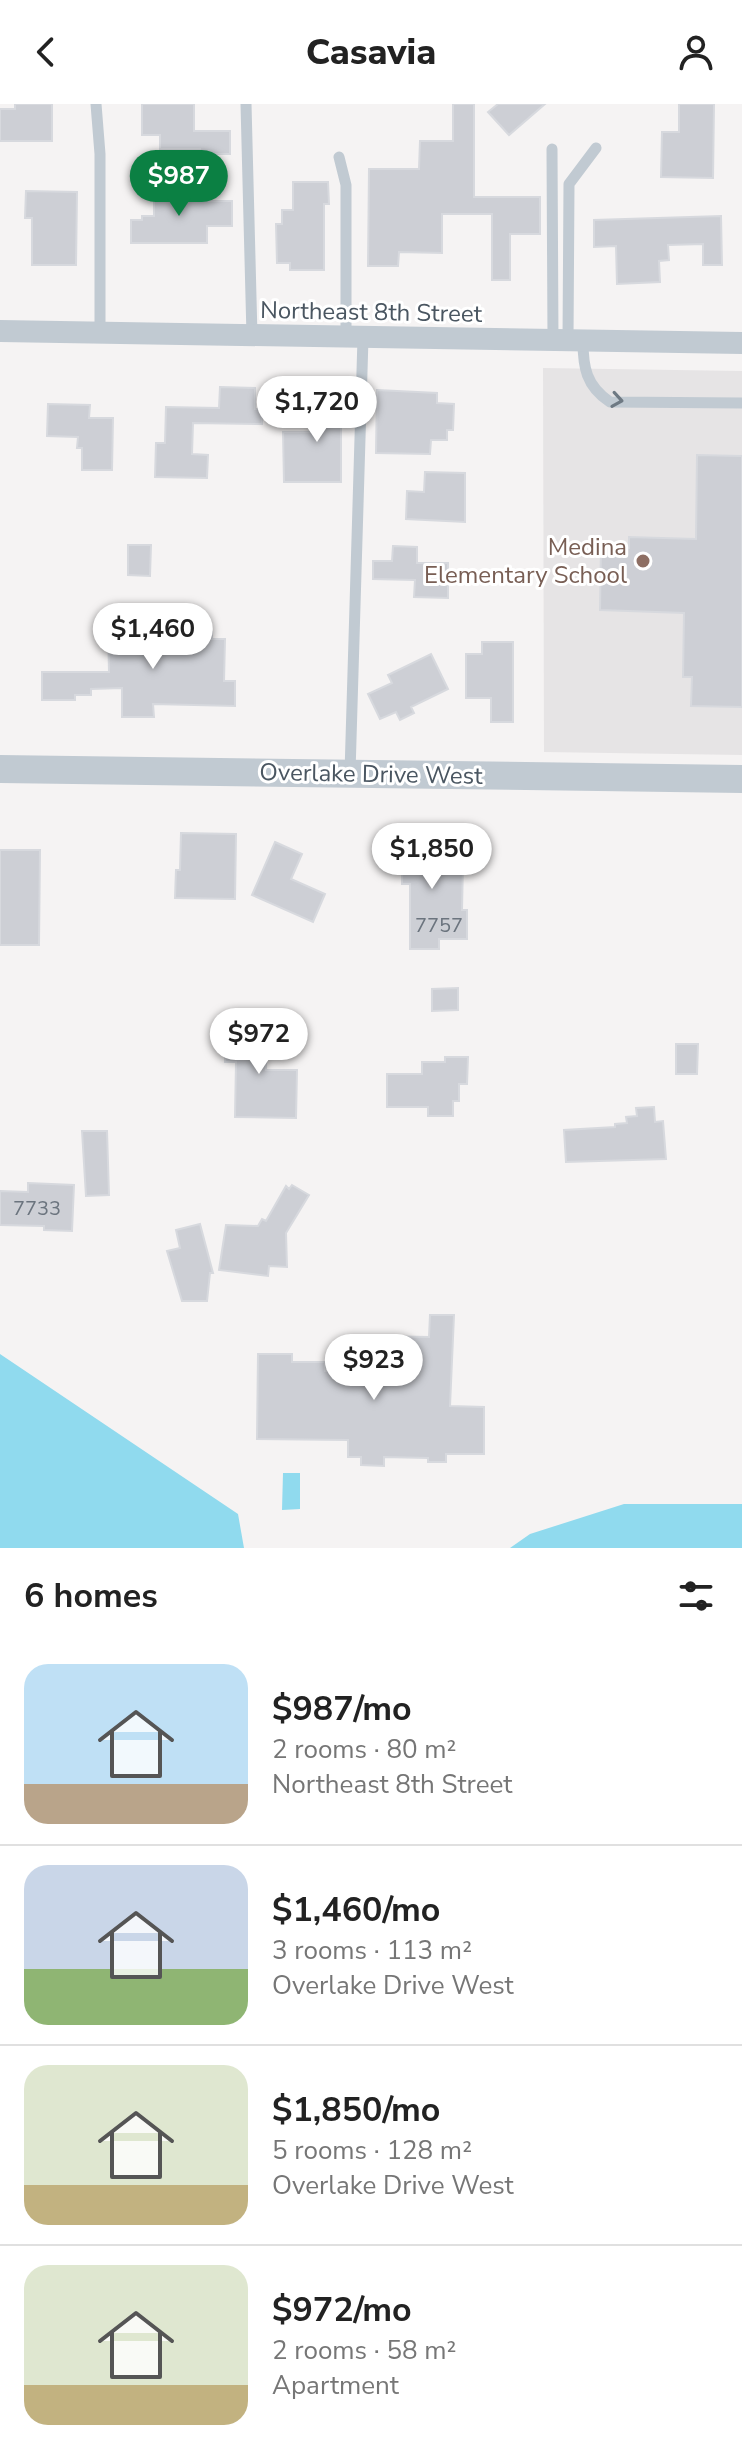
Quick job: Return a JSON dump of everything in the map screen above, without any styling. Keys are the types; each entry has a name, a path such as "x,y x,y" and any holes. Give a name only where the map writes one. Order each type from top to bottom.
{"street":[{"name":"Northeast 8th Street","path":"0,331 742,343"},
{"name":"Overlake Drive West","path":"0,769 742,779"}],"lane":[{"path":"96,104 100,154 100,333"},
{"path":"246,104 252,336"},
{"path":"568,340 569,184 596,148"},
{"path":"552,149 568,340 600,396 610,402 742,403"},
{"path":"339,157 346,185 354,338 350,773"}],"shaded area":[{"name":"Medina Elementary School","path":"543,368 742,371 742,755 544,752"}],"water":[{"path":"0,1354 238,1514 244,1548 0,1548"},
{"path":"283,1473 300,1473 300,1509 282,1510"},
{"path":"624,1504 742,1504 742,1548 510,1548 530,1534"}],"building":[{"path":"15,104 52,104 52,141 0,141 0,109 15,109"},
{"path":"142,104 194,104 194,131 230,131 230,154 200,154 200,149 160,149 160,135 142,135"},
{"path":"453,104 474,104 474,197 540,197 540,234 510,234 510,280 492,280 492,214 442,214 442,253 399,252 398,266 368,266 369,169 419,169 420,141 453,141"},
{"path":"498,104 545,104 509,135 488,112"},
{"path":"679,104 714,104 713,178 661,177 662,132 679,132"},
{"path":"154,182 181,182 181,201 232,201 232,226 207,226 207,243 131,243 131,220 154,216"},
{"path":"293,182 328,182 329,204 324,204 324,270 290,270 290,263 277,263 276,224 282,224 282,210 293,210"},
{"path":"26,191 77,192 76,265 32,265 32,218 25,218"},
{"path":"721,216 722,265 703,265 703,244 668,245 669,260 659,261 660,282 617,284 616,246 594,247 594,220"},
{"path":"220,387 255,388 255,409 262,409 262,424 193,423 192,454 208,455 207,478 155,477 156,443 165,443 166,407 219,408"},
{"path":"315,389 341,389 341,482 284,482 283,432 315,432"},
{"path":"377,390 437,393 437,403 454,404 453,430 447,430 447,440 431,440 430,454 376,453"},
{"path":"48,404 90,405 89,418 113,418 112,470 82,470 82,448 77,448 78,437 47,436"},
{"path":"697,455 742,456 742,707 691,706 692,677 683,677 684,613 600,610 601,546 629,548 629,537 696,539"},
{"path":"425,472 465,473 465,522 406,519 407,491 424,492"},
{"path":"128,545 151,545 150,576 128,575"},
{"path":"393,546 417,547 417,563 448,563 448,598 414,597 415,580 373,579 373,561 392,561"},
{"path":"108,626 212,632 212,639 225,639 224,681 235,681 235,706 153,704 154,717 122,717 122,688 91,689 91,695 75,695 75,700 42,700 42,672 109,672"},
{"path":"482,642 513,642 513,722 491,722 491,698 466,698 466,654 482,654"},
{"path":"431,654 448,689 411,707 414,713 400,720 396,712 380,719 368,694 392,683 388,675"},
{"path":"403,827 436,828 436,839 440,839 440,863 463,863 462,910 467,910 467,939 439,939 439,949 410,949 410,884 402,884"},
{"path":"181,833 236,834 235,899 175,898 176,870 180,870"},
{"path":"275,842 302,854 291,879 325,894 313,922 252,895"},
{"path":"0,850 40,850 39,945 0,945"},
{"path":"458,988 458,1010 432,1011 432,989"},
{"path":"226,1024 267,1025 266,1070 297,1070 296,1118 235,1117 236,1062 225,1062"},
{"path":"676,1044 698,1044 697,1074 676,1074"},
{"path":"445,1057 468,1057 467,1084 459,1084 459,1101 453,1101 453,1116 428,1116 428,1107 387,1107 387,1074 422,1074 422,1062 445,1062"},
{"path":"654,1107 655,1122 663,1121 666,1159 566,1162 564,1130 615,1127 615,1124 627,1123 626,1117 637,1116 636,1108"},
{"path":"82,1131 107,1131 109,1195 86,1196"},
{"path":"28,1183 74,1185 72,1231 44,1230 44,1226 0,1225 0,1191 28,1192"},
{"path":"292,1185 309,1195 286,1233 287,1267 269,1266 268,1276 219,1270 226,1225 258,1226 262,1219 266,1221 286,1186 289,1189"},
{"path":"200,1224 213,1273 210,1273 207,1301 182,1301 167,1251 180,1248 176,1230"},
{"path":"430,1315 454,1315 450,1406 484,1407 484,1454 446,1454 446,1462 428,1462 428,1458 384,1457 384,1466 361,1465 361,1457 348,1457 348,1440 257,1439 258,1354 292,1354 292,1362 325,1362 325,1371 368,1372 368,1366 378,1366 378,1336 429,1337"}],"place":[{"name":"Medina Elementary School","path":"643,561"}]}
